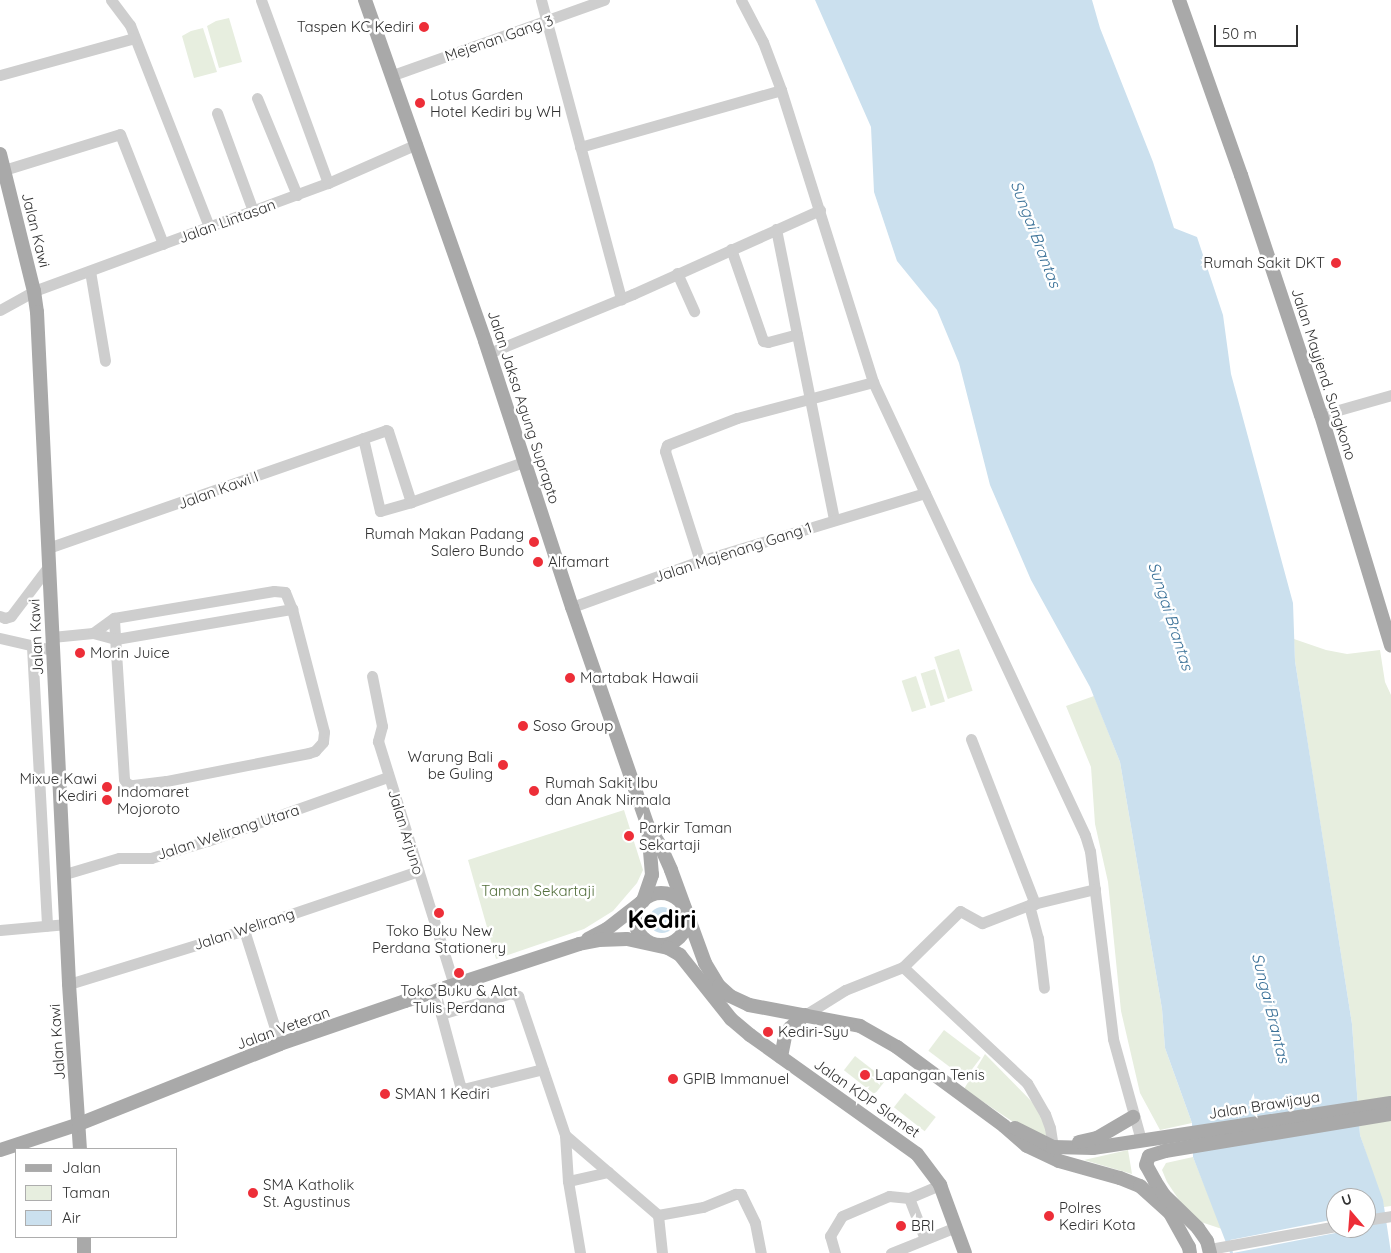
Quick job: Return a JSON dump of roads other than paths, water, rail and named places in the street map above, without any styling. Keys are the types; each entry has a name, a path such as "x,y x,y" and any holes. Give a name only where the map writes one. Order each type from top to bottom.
{"main road":[{"name":"Jalan Jaksa Agung Suprapto","path":"365,0 393,75 489,353 526,461 572,607 648,826"},
{"name":"Jalan Mayjend. Sungkono","path":"1179,0 1244,184 1321,415 1391,646"},
{"name":"Jalan Kawi","path":"0,154 34,291 65,874 69,984 80,1148"},
{"path":"1375,589 1391,610"},
{"path":"648,826 652,875 643,901 636,913 636,927 644,938 656,944"},
{"path":"648,826 664,853 705,963 724,991 749,1005 860,1026 897,1046 1004,1126 1027,1146 1059,1161 1120,1178 1140,1186 1170,1213 1189,1247 1190,1253"},
{"path":"654,894 667,894 678,900 686,911 687,924 681,936 669,944 656,944 627,938 579,944 607,928 654,894"},
{"name":"Jalan Veteran","path":"0,1150 79,1124 280,1044 438,1002 454,985 579,944"},
{"name":"Jalan KDP Slamet","path":"656,944 680,955 731,1019 917,1154 940,1186 965,1253"},
{"path":"781,1057 790,1028 805,1015"},
{"name":"Jalan Brawijaya","path":"1164,1144 1391,1103"},
{"name":"Jalan Brawijaya","path":"1059,1148 1093,1148 1142,1140 1164,1144 1391,1114"},
{"path":"1004,1126 1016,1128 1059,1148 1096,1138 1133,1117"},
{"path":"1164,1144 1150,1156 1146,1165 1164,1194 1198,1228 1210,1251"},
{"path":"84,1238 84,1253"}],"street":[{"path":"111,0 127,18 171,125 209,227"},
{"path":"260,0 328,183"},
{"path":"541,0 621,299"},
{"name":"Mejenan Gang 3","path":"393,75 604,0"},
{"path":"741,0 763,42 781,90 873,382 919,495 1085,836 1090,850 1113,1039 1133,1117 1142,1140"},
{"path":"0,75 134,38"},
{"path":"580,147 781,90"},
{"path":"257,98 297,195"},
{"path":"217,113 252,211"},
{"path":"4,170 120,134 163,244"},
{"name":"Jalan Lintasan","path":"0,310 34,291 297,195 416,144"},
{"path":"489,353 621,299 820,210"},
{"path":"776,229 834,519"},
{"path":"731,249 763,341 768,342 797,334"},
{"path":"90,271 105,361"},
{"path":"676,273 694,311"},
{"path":"700,561 665,452 667,445 737,418 873,382"},
{"path":"1321,415 1391,395"},
{"name":"Jalan Kawi I","path":"48,548 387,430 411,502"},
{"path":"363,438 380,511 411,502 526,461"},
{"name":"Jalan Majenang Gang 1","path":"572,607 700,561 834,519 895,504 919,495"},
{"path":"0,616 6,618 11,616 48,566"},
{"path":"0,638 32,647 93,633 114,618 274,591 285,592 292,609 324,732 323,742 309,754 131,786 124,779 114,618"},
{"path":"93,633 116,639 292,609"},
{"path":"32,647 47,926"},
{"name":"Jalan Arjuno","path":"372,676 382,726 378,741 454,985"},
{"path":"971,739 1032,905 1044,988"},
{"name":"Jalan Welirang Utara","path":"65,874 119,858 151,858 207,841 388,777"},
{"name":"Jalan Welirang","path":"69,984 244,930 418,871"},
{"path":"805,1015 845,990 903,967 960,911 982,923 1032,905 1095,889"},
{"path":"0,930 67,924"},
{"path":"244,930 280,1044"},
{"path":"903,967 1027,1083 1059,1148"},
{"path":"544,1069 463,1089 460,1085 438,1002 511,993 516,994 544,1069 566,1135 568,1181 580,1253"},
{"path":"566,1135 658,1215 662,1253"},
{"path":"568,1181 608,1172"},
{"path":"835,1253 830,1236 842,1216 889,1196 909,1198 940,1186"},
{"path":"658,1215 703,1207 735,1194 742,1194 755,1223 762,1253"},
{"path":"909,1198 925,1239"},
{"path":"1376,1218 1391,1216"},
{"path":"891,1253 956,1227"},
{"path":"1210,1251 1326,1228"}],"water":[{"name":"Sungai Brantas","path":"815,0 1092,0 1100,28 1153,162 1174,228 1197,237 1223,315 1231,374 1293,603 1295,661 1352,1024 1360,1135 1383,1200 1391,1253 1230,1253 1193,1157 1192,1123 1165,1048 1162,1009 1120,762 1090,687 1031,580 990,485 959,363 937,310 897,261 874,192 871,127"},
{"path":"662,907 671,911 675,920 671,929 662,933 653,929 649,920 653,911"}],"place":[{"name":"Taspen KC Kediri","path":"424,27"},
{"name":"Lotus Garden Hotel Kediri by WH","path":"420,103"},
{"name":"Rumah Sakit DKT","path":"1336,263"},
{"name":"Rumah Makan Padang Salero Bundo","path":"534,542"},
{"name":"Alfamart","path":"538,562"},
{"name":"Morin Juice","path":"80,653"},
{"name":"Martabak Hawaii","path":"570,678"},
{"name":"Soso Group","path":"523,726"},
{"name":"Warung Bali be Guling","path":"503,765"},
{"name":"Mixue Kawi Kediri","path":"107,787"},
{"name":"Rumah Sakit Ibu dan Anak Nirmala","path":"534,791"},
{"name":"Indomaret Mojoroto","path":"107,800"},
{"name":"Parkir Taman Sekartaji","path":"629,836"},
{"name":"Toko Buku New Perdana Stationery","path":"439,913"},
{"name":"Toko Buku & Alat Tulis Perdana","path":"459,973"},
{"name":"Kediri-Syu","path":"768,1032"},
{"name":"Lapangan Tenis","path":"865,1075"},
{"name":"GPIB Immanuel","path":"673,1079"},
{"name":"SMAN 1 Kediri","path":"385,1094"},
{"name":"SMA Katholik St. Agustinus","path":"253,1193"},
{"name":"Polres Kediri Kota","path":"1049,1216"},
{"name":"BRI","path":"901,1226"}],"district":[{"name":"Kediri","path":"662,919"}],"park label":[{"name":"Taman Sekartaji","path":"538,891"}]}
